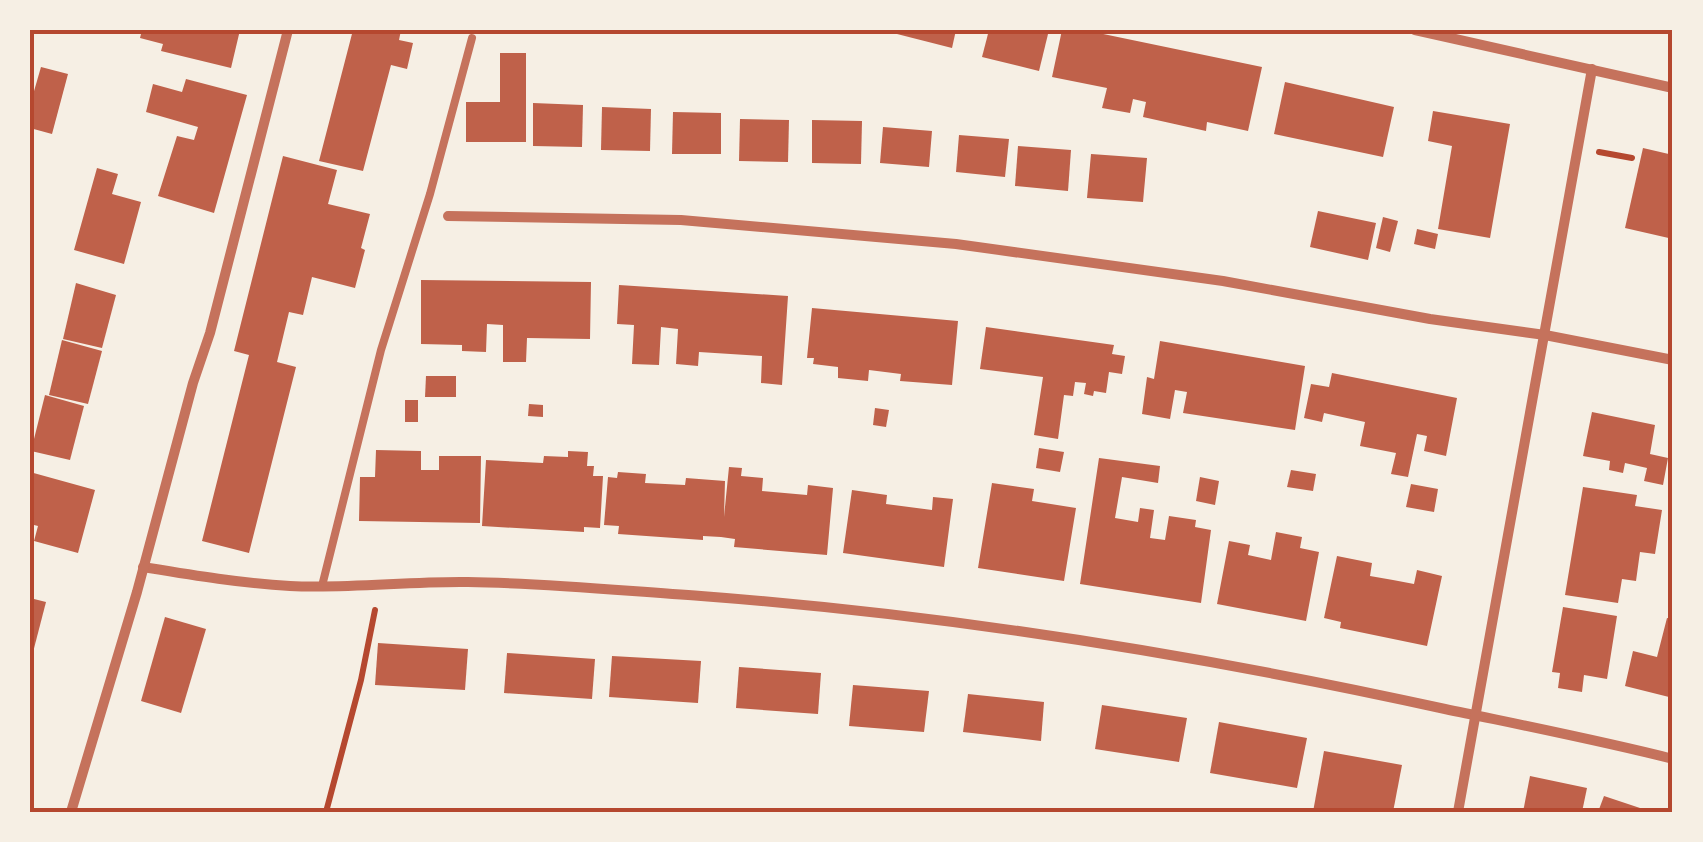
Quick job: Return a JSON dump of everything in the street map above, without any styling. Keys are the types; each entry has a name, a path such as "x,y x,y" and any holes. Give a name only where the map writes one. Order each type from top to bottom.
{"street":[{"path":"72,812 210,333 288,30"},
{"path":"1415,30 1673,88"},
{"path":"1458,812 1592,70"},
{"path":"448,216 681,220 956,244 1154,270 1673,360"},
{"path":"143,567 217,580 322,586 464,582 646,592 950,622 1311,679 1673,759"}],"lane":[{"path":"322,586 382,350 472,38"}],"path":[{"path":"1600,152 1632,158"},
{"path":"326,812 375,618 375,584"}],"building":[{"path":"142,30 240,30 231,68 161,51 163,44 140,38"},
{"path":"353,30 401,30 399,40 413,43 407,69 391,65 363,171 319,161"},
{"path":"898,30 956,30 952,48 897,34"},
{"path":"989,30 1049,30 1039,71 982,57"},
{"path":"1062,30 1084,30 1262,67 1248,131 1207,122 1206,131 1143,117 1146,102 1133,99 1130,113 1102,108 1107,88 1052,77"},
{"path":"500,53 526,53 526,142 466,142 466,102 500,102"},
{"path":"41,67 68,74 52,134 30,128 30,105"},
{"path":"186,79 247,95 214,213 158,196 177,136 194,140 198,127 146,112 153,84 182,92"},
{"path":"1285,82 1394,107 1383,157 1274,134"},
{"path":"533,103 583,105 582,147 533,146"},
{"path":"602,107 651,109 650,151 601,150"},
{"path":"1433,111 1510,124 1490,238 1438,229 1452,146 1428,141"},
{"path":"673,112 721,113 721,154 672,154"},
{"path":"740,119 789,120 788,162 739,161"},
{"path":"812,120 862,121 861,164 812,163"},
{"path":"883,127 932,131 929,167 880,163"},
{"path":"959,135 1009,139 1005,177 956,172"},
{"path":"1018,146 1071,150 1068,191 1015,186"},
{"path":"1643,148 1673,155 1673,239 1625,228"},
{"path":"1091,154 1147,158 1143,202 1087,198"},
{"path":"283,156 337,170 328,204 370,214 355,288 312,277 303,315 289,312 277,362 296,367 249,553 202,541 249,355 234,351"},
{"path":"97,168 118,174 112,194 141,202 124,264 74,250"},
{"path":"1318,211 1376,223 1368,260 1310,247"},
{"path":"1383,217 1398,221 1390,252 1376,248"},
{"path":"1417,229 1438,234 1435,249 1414,244"},
{"path":"421,280 591,282 590,339 527,338 526,362 503,362 503,325 487,324 486,352 462,351 462,345 421,344"},
{"path":"76,283 116,295 102,348 63,339"},
{"path":"619,285 788,296 782,385 761,383 762,356 699,352 698,366 676,364 678,329 661,327 659,365 632,364 634,325 617,324"},
{"path":"812,308 958,321 952,385 900,381 901,374 869,370 868,381 838,378 838,367 813,364 814,358 807,358"},
{"path":"986,327 1114,345 1112,354 1125,356 1122,374 1109,372 1106,393 1094,391 1093,396 1084,394 1086,383 1075,382 1073,396 1064,395 1058,439 1034,435 1043,377 980,369"},
{"path":"62,340 102,351 88,404 49,395"},
{"path":"1160,341 1305,366 1295,430 1183,413 1187,392 1175,390 1170,419 1142,414 1147,377 1154,379"},
{"path":"1332,373 1457,398 1446,456 1424,451 1427,436 1417,434 1408,477 1391,474 1396,453 1360,446 1365,422 1324,413 1322,422 1304,418 1311,384 1329,387"},
{"path":"426,376 456,376 456,397 425,397"},
{"path":"45,395 84,406 70,460 31,451"},
{"path":"405,400 418,400 418,422 405,422"},
{"path":"529,404 543,405 543,417 528,416"},
{"path":"875,408 889,410 886,427 873,425"},
{"path":"1592,412 1655,425 1650,454 1668,458 1663,485 1644,481 1647,468 1625,463 1623,473 1609,470 1610,461 1583,456"},
{"path":"1039,448 1064,452 1060,472 1036,468"},
{"path":"376,450 421,451 421,470 439,470 439,456 481,456 480,523 359,521 360,477 375,477"},
{"path":"568,451 588,452 587,466 594,466 593,476 603,476 600,528 584,527 584,532 482,526 486,460 543,463 544,456 568,457"},
{"path":"1099,458 1160,466 1158,483 1122,477 1115,518 1138,522 1140,508 1154,510 1150,538 1165,540 1169,516 1196,520 1195,527 1211,530 1201,603 1080,584"},
{"path":"729,467 742,468 741,476 763,478 762,491 807,495 808,485 833,488 827,555 734,547 735,539 721,537 703,536 703,540 618,534 619,526 604,525 608,477 617,478 618,472 646,474 645,483 685,485 686,478 725,481 724,517"},
{"path":"1291,470 1316,474 1313,491 1287,487"},
{"path":"30,472 95,490 78,553 34,541 38,526 30,524"},
{"path":"1200,477 1219,481 1215,505 1196,501"},
{"path":"992,483 1034,489 1032,501 1076,508 1064,581 978,568"},
{"path":"1411,484 1438,489 1434,512 1406,507"},
{"path":"1583,487 1637,495 1635,506 1662,510 1655,554 1640,552 1636,581 1622,579 1618,603 1565,595"},
{"path":"852,490 887,495 886,504 932,510 933,497 953,499 944,567 843,553"},
{"path":"1276,532 1302,537 1300,548 1319,552 1306,621 1217,604 1229,541 1250,545 1248,555 1271,560"},
{"path":"1337,556 1372,563 1370,576 1414,584 1417,570 1442,576 1427,646 1340,628 1341,622 1324,618"},
{"path":"30,598 46,602 31,660 30,660"},
{"path":"1563,607 1617,616 1607,679 1584,675 1582,692 1558,688 1560,673 1552,672"},
{"path":"165,617 206,629 181,713 141,701"},
{"path":"1667,618 1673,619 1673,698 1625,686 1633,651 1657,657"},
{"path":"378,643 468,649 465,690 375,685"},
{"path":"507,653 595,659 592,699 504,693"},
{"path":"612,656 701,661 698,703 609,697"},
{"path":"739,667 821,673 818,714 736,708"},
{"path":"853,685 929,691 924,732 849,726"},
{"path":"968,694 1044,702 1041,741 963,732"},
{"path":"1102,705 1187,718 1179,762 1095,749"},
{"path":"1219,722 1307,738 1297,788 1210,773"},
{"path":"1324,751 1402,765 1393,812 1313,812"},
{"path":"1530,776 1587,788 1582,812 1523,812"},
{"path":"1604,796 1649,811 1649,812 1598,812"}]}
